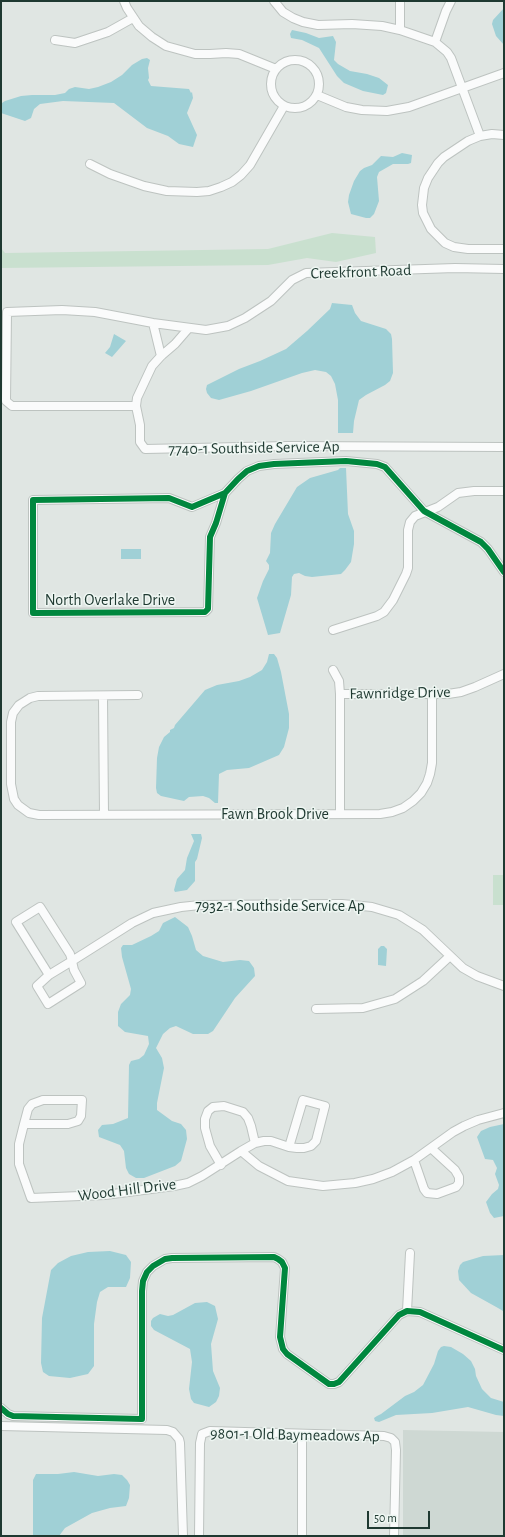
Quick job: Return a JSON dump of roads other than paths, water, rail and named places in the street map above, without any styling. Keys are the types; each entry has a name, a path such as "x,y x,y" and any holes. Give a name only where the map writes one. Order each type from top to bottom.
{"street":[{"path":"124,1 133,18 152,37 166,46 195,54 239,54 276,70"},
{"path":"274,1 283,12 303,22 318,25 352,24 382,26 400,30 435,42 447,52 451,58 480,136"},
{"path":"400,1 400,30"},
{"path":"435,42 446,10 451,1"},
{"path":"55,40 75,43 108,32 133,18"},
{"path":"293,60 301,61 314,69 318,76 320,84 317,95 309,105 302,108 294,109 284,106 274,96 271,88 271,80 276,70 285,62 293,60"},
{"path":"317,95 346,106 362,110 374,112 398,110 504,73"},
{"path":"90,164 110,174 144,186 167,191 209,191 232,182 250,165 284,106"},
{"path":"504,135 492,134 480,136 468,140 455,148 438,163 428,178 424,188 422,205 423,213 431,229 445,243 454,247 468,249 504,249"},
{"name":"Creekfront Road","path":"136,406 12,406 6,401 7,312 62,310 95,312 188,329 206,330 220,328 239,321 265,306 282,292 292,280 306,273 454,268 504,269"},
{"path":"153,323 161,356"},
{"name":"7740-1 Southside Service Ap","path":"188,329 175,344 161,356 148,373 137,398 136,406 140,425 140,442 145,449 289,446 504,447"},
{"path":"225,494 247,471 259,466 346,461 377,464 385,467 424,511 481,542 504,572"},
{"path":"333,630 384,612 393,600 408,568 410,522 415,516 424,511 438,508 458,494 474,491 504,492"},
{"name":"North Overlake Drive","path":"225,494 210,537 208,609 204,612 33,613 33,500 169,498 192,507 225,494"},
{"path":"333,670 339,681 340,694 340,814"},
{"name":"Fawnridge Drive","path":"340,694 432,694 461,692 504,674"},
{"name":"Fawn Brook Drive","path":"103,696 38,696 30,698 19,705 13,713 11,722 11,784 14,799 23,809 39,815 380,814 392,812 403,808 413,801 421,793 427,783 432,763 432,694"},
{"path":"104,815 103,696 138,695"},
{"name":"7932-1 Southside Service Ap","path":"72,961 74,970 81,983 48,1004 37,986 50,975 72,961 142,918 165,910 200,905 342,904 386,910 410,921 423,930 463,968 477,976 504,986"},
{"path":"50,975 16,922 40,907 70,954 72,961"},
{"path":"316,1009 363,1008 395,999 423,981 450,956"},
{"path":"43,1100 82,1100 81,1116 78,1121 74,1123 24,1124 28,1109 37,1102 43,1100"},
{"path":"289,1147 303,1100 325,1106 316,1141 311,1146 304,1148 289,1147 272,1141 264,1141 255,1143 241,1151 259,1166 288,1181 323,1186 338,1186 373,1179 392,1172 414,1160 453,1132 464,1126 478,1120 504,1114"},
{"path":"221,1165 210,1146 205,1128 205,1119 208,1112 213,1107 224,1106 243,1112 248,1118 255,1143"},
{"name":"Wood Hill Drive","path":"24,1124 19,1144 19,1164 31,1198 105,1195 161,1189 188,1183 221,1165 241,1151"},
{"path":"414,1160 424,1189 427,1193 437,1194 456,1187 459,1183 456,1170 431,1148"},
{"path":"407,1311 410,1253"},
{"path":"1,1408 13,1416 142,1419 143,1281 147,1272 153,1266 165,1259 274,1257 282,1262 285,1268 280,1338 283,1349 329,1384 339,1382 399,1315 407,1311 420,1312 504,1350"},
{"path":"1,1426 167,1430 173,1432 179,1438 180,1443 183,1536"},
{"name":"9801-1 Old Baymeadows Ap","path":"200,1536 200,1443 202,1434 210,1431 384,1436 391,1438 395,1442 396,1450 394,1536"},
{"path":"302,1434 302,1536"}],"water":[{"path":"504,8 504,45 496,36 492,24 493,20"},
{"path":"292,30 319,38 333,36 336,42 334,60 350,71 379,78 388,85 386,93 383,95 363,91 344,83 337,76 319,48 302,40 291,38 290,34"},
{"path":"147,58 150,60 148,80 151,86 189,89 191,93 192,92 193,98 187,113 197,135 193,147 179,144 168,136 147,128 114,103 63,101 40,104 34,109 31,118 25,121 1,113 2,103 21,96 55,95 65,93 69,89 75,87 89,89 98,87 111,82 122,75 132,65 142,59"},
{"path":"402,153 412,155 411,163 393,164 379,172 377,177 379,201 374,214 370,218 366,218 351,214 348,202 349,195 354,181 360,171 372,165 381,156 393,157"},
{"path":"332,303 352,305 355,313 361,321 386,329 391,334 392,339 393,373 390,381 359,400 353,433 338,433 338,400 335,384 331,376 326,372 315,370 302,373 251,391 219,400 211,398 207,393 207,385 239,369 286,349 330,309"},
{"path":"114,334 126,341 112,357 105,353 110,347"},
{"path":"340,468 346,468 348,514 354,531 354,544 351,562 341,574 312,577 299,573 294,574 292,577 291,595 280,633 268,635 257,598 269,569 269,565 266,561 270,553 271,533 297,487 310,478 338,470"},
{"path":"121,549 141,549 141,559 121,559"},
{"path":"269,654 274,654 277,658 289,714 289,728 284,747 279,755 249,768 227,770 219,774 218,803 215,803 209,798 203,796 189,797 184,801 161,796 157,793 157,758 159,747 164,737 174,728 205,690 217,685 239,681 250,677 262,670 267,662"},
{"path":"191,834 201,834 202,838 195,862 195,881 187,890 175,892 174,890 177,879 185,870 187,858 194,841"},
{"path":"175,917 188,927 196,950 203,956 223,962 240,960 249,961 254,968 255,976 235,998 213,1031 208,1034 193,1034 176,1026 170,1028 163,1034 156,1048 162,1058 164,1068 157,1110 172,1121 181,1124 186,1130 187,1139 181,1161 175,1166 144,1178 136,1178 129,1174 126,1168 124,1151 120,1145 99,1137 98,1130 102,1125 113,1124 128,1118 129,1065 131,1061 139,1059 144,1055 149,1044 148,1036 125,1032 118,1026 118,1012 121,1004 130,995 131,989 121,948 123,945 132,945 151,936 159,931 163,923"},
{"path":"381,946 384,946 387,949 386,966 378,965 378,949"},
{"path":"504,1124 504,1216 494,1218 490,1213 486,1202 498,1189 499,1185 495,1174 497,1168 493,1160 485,1159 477,1137 481,1131 490,1127"},
{"path":"110,1251 126,1255 131,1262 130,1278 126,1287 108,1287 100,1292 94,1324 94,1366 88,1374 70,1378 49,1376 43,1372 41,1363 42,1318 51,1270 58,1263 71,1256 88,1252"},
{"path":"504,1255 504,1315 503,1311 471,1293 459,1280 458,1271 463,1262 483,1256"},
{"path":"207,1302 215,1306 218,1319 211,1344 213,1371 220,1388 219,1396 216,1402 209,1407 194,1403 191,1399 189,1389 192,1362 190,1349 154,1330 151,1326 151,1321 153,1318 160,1314 168,1316 173,1315 195,1303"},
{"path":"444,1346 451,1347 471,1361 482,1389 491,1398 504,1402 504,1416 468,1407 432,1413 396,1415 379,1422 375,1421 374,1418 423,1385 434,1364 438,1351"},
{"path":"74,1472 98,1476 114,1474 122,1475 130,1485 129,1498 126,1506 110,1508 92,1513 65,1528 59,1536 33,1536 33,1480 36,1474"}]}
